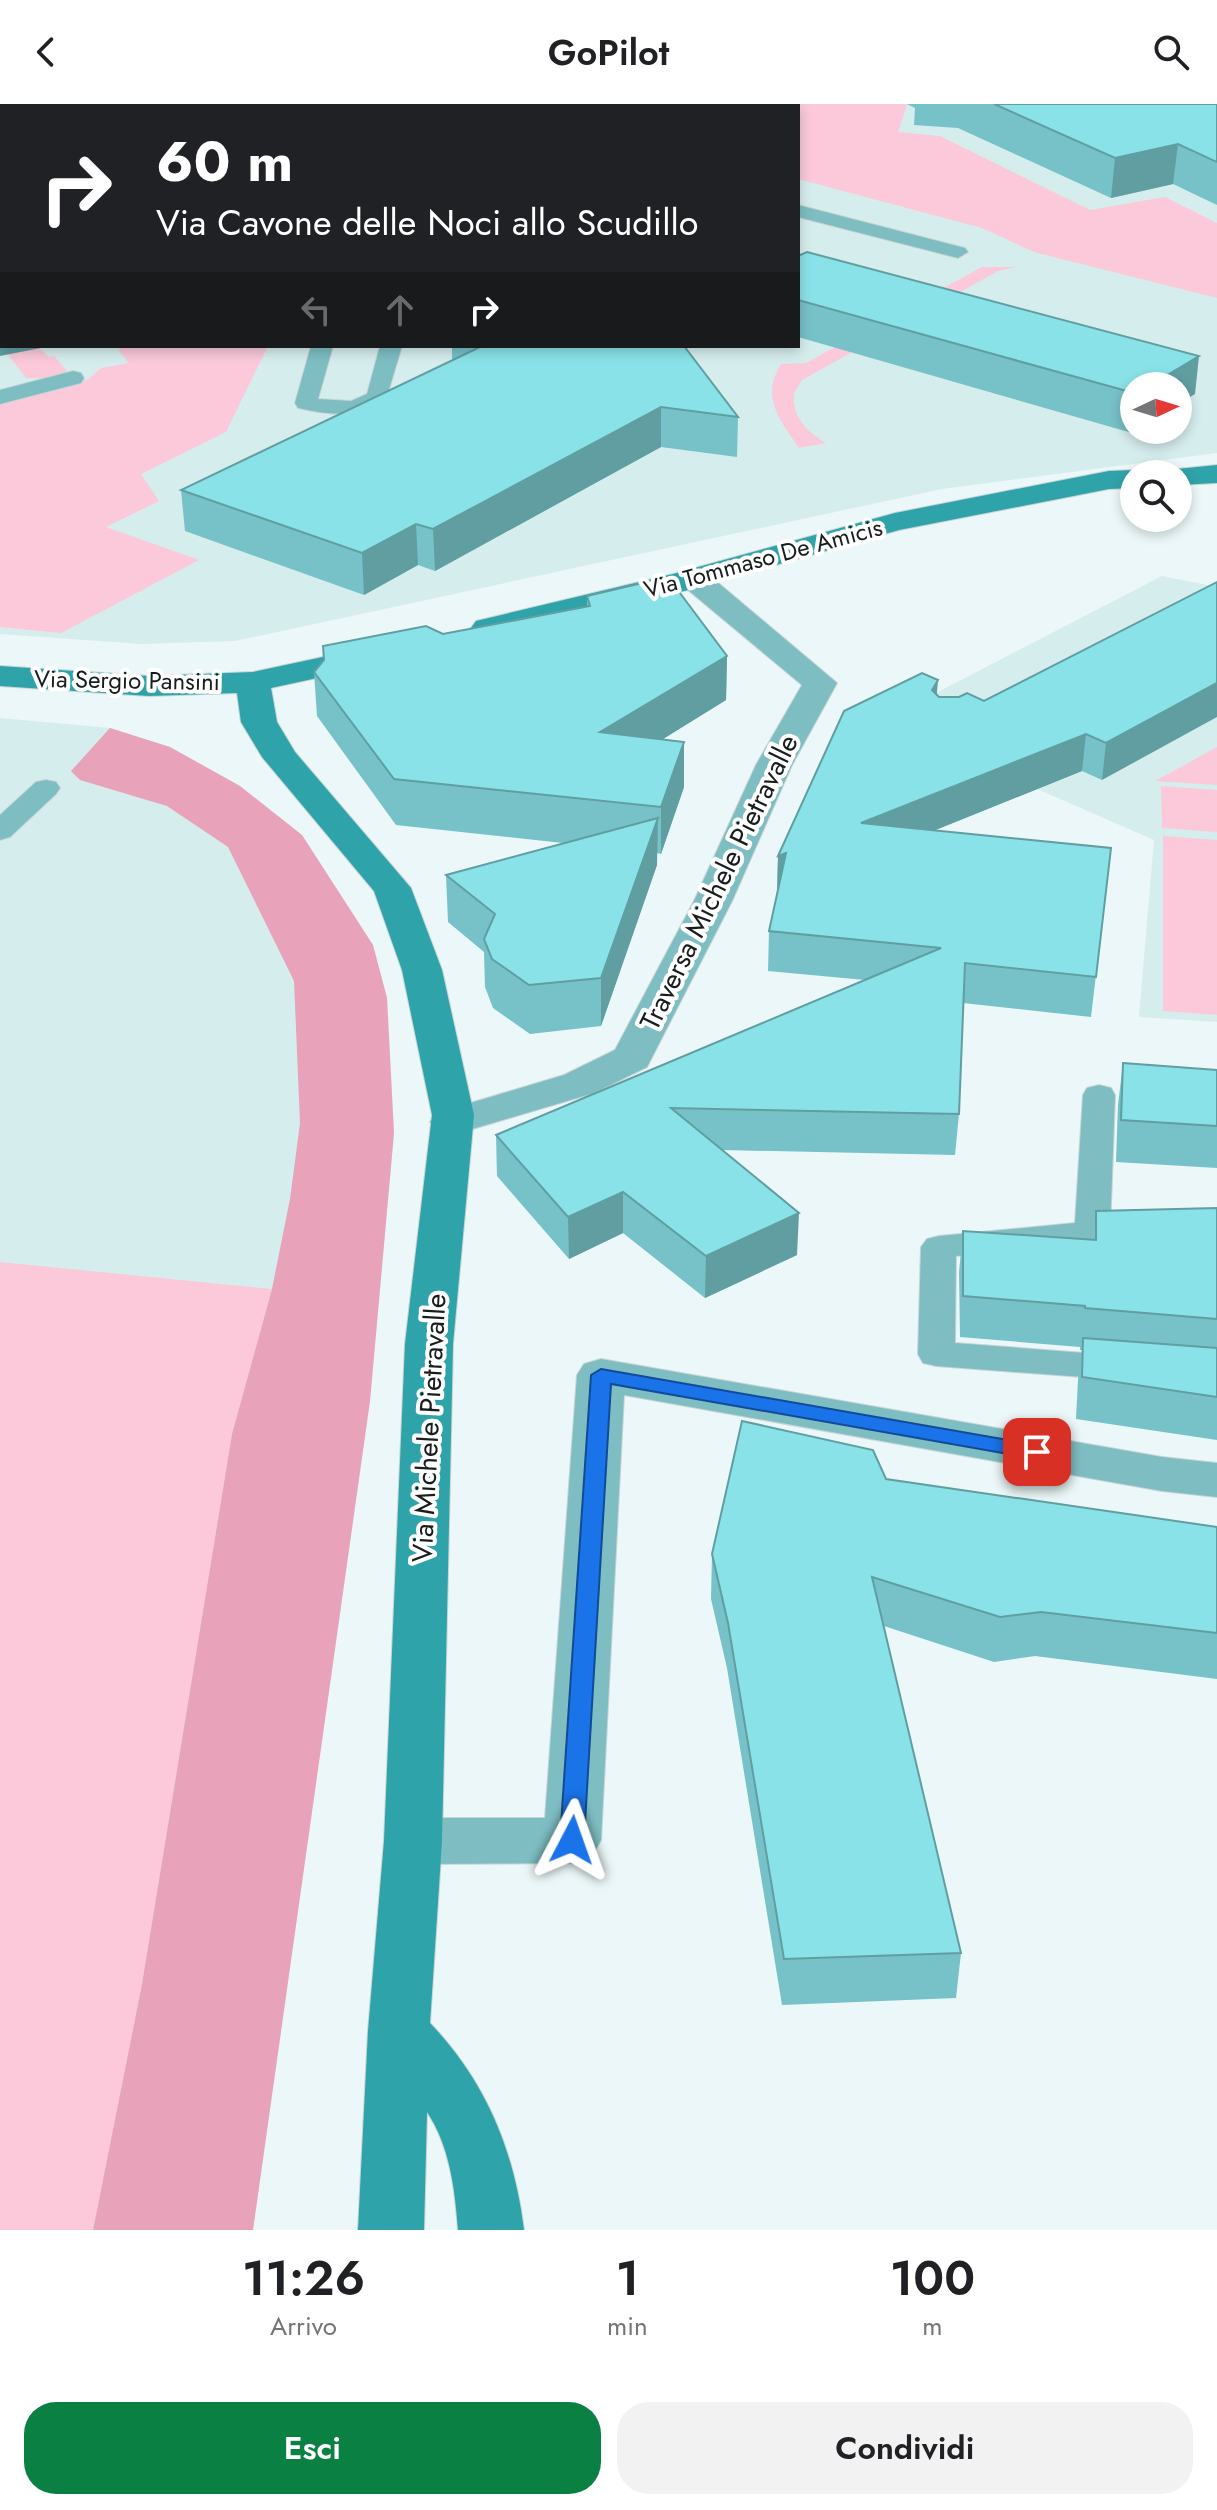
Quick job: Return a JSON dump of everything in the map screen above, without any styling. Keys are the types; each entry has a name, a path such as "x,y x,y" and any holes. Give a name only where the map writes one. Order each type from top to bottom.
{"main road":[{"path":"1192,475 1217,474"},
{"name":"Via Tommaso De Amicis","path":"464,634 687,580 895,522 1120,480"},
{"path":"253,682 402,649"},
{"name":"Via Sergio Pansini","path":"0,676 149,686 253,682"},
{"name":"Via Michele Pietravalle","path":"253,682 259,722 280,757 392,888 422,970 453,1119 429,1344 413,1841 399,2031 391,2230"},
{"path":"399,2031 433,2066 461,2109 481,2161 491,2230"}],"street":[{"name":"Traversa Michele Pietravalle","path":"453,1119 579,1084 632,1058 713,901 774,765 820,683 687,580"},
{"path":"413,1841 572,1840 601,1375 1146,1471 1217,1480"}],"lane":[{"path":"800,212 958,252"},
{"path":"321,348 306,403 333,410 365,406 377,398 390,348"},
{"path":"0,397 73,378"},
{"path":"0,831 46,788"},
{"path":"1099,1095 1092,1232 939,1247 936,1354 1217,1375"}],"shaded area":[{"path":"800,104 1217,104 1217,453 1164,460 1120,460 1120,466 942,489 235,641 141,644 0,634 0,348 800,348"},
{"path":"800,104 907,104 898,132 940,136 1090,210 1165,197 1217,223 1217,298 1034,252 982,228 800,180"},
{"path":"982,267 1017,267 998,271 802,380 794,393 795,409 812,434 826,443 799,448 779,418 772,398 772,387 781,364 806,363"},
{"path":"39,348 49,357 54,356 67,371 53,378 26,378 6,352"},
{"path":"120,348 267,348 226,432 141,474 159,501 106,527 199,560 61,633 0,627 0,400 87,380 101,368 129,363 119,351"},
{"path":"1162,576 1217,587 1217,1022 1139,1017 1154,840 882,721"},
{"path":"0,718 110,728 170,747 240,786 302,835 373,945 387,998 394,1133 370,1401 253,2230 0,2230"},
{"path":"110,728 170,747 240,786 302,835 373,945 387,998 394,1133 370,1401 253,2230 93,2230 142,1984 232,1434 272,1289 290,1199 300,1123 294,981 228,847 167,806 80,780 71,771"},
{"path":"1217,747 1217,785 1155,781"},
{"path":"1161,786 1217,790 1217,832 1162,828"},
{"path":"1163,836 1217,840 1217,1015 1163,1011"},
{"path":"0,1262 272,1289 232,1434 142,1984 93,2230 0,2230"}],"building":[{"path":"994,104 1217,104 1217,162 1178,144 1115,158"},
{"path":"807,252 1199,356 1172,372 1120,372 1120,389 800,301 800,255"},
{"path":"478,348 686,348 738,417 661,407 433,529 416,524 362,553 181,490"},
{"path":"668,577 727,656 600,732 684,742 661,807 394,779 314,672 324,660 323,646 426,626 443,634 590,606 587,596"},
{"path":"1217,582 1217,683 1106,743 1086,734 861,823 1111,848 1096,977 965,963 959,1114 671,1108 799,1213 706,1256 623,1192 568,1217 496,1135 941,948 769,931 786,853 778,856 844,711 922,673 938,680 932,690 939,697 959,697 967,693 984,701"},
{"path":"658,818 601,978 529,985 492,959 484,939 495,914 446,875"},
{"path":"1123,1063 1217,1070 1217,1126 1121,1120"},
{"path":"1217,1208 1217,1319 963,1296 963,1231 1096,1240 1096,1211"},
{"path":"1083,1338 1217,1348 1217,1397 1082,1377"},
{"path":"742,1421 873,1450 886,1479 1217,1527 1217,1633 1041,1612 1000,1617 872,1577 961,1953 784,1959 728,1623 712,1554"}],"route":[{"path":"572,1840 601,1375 1037,1452"}]}
